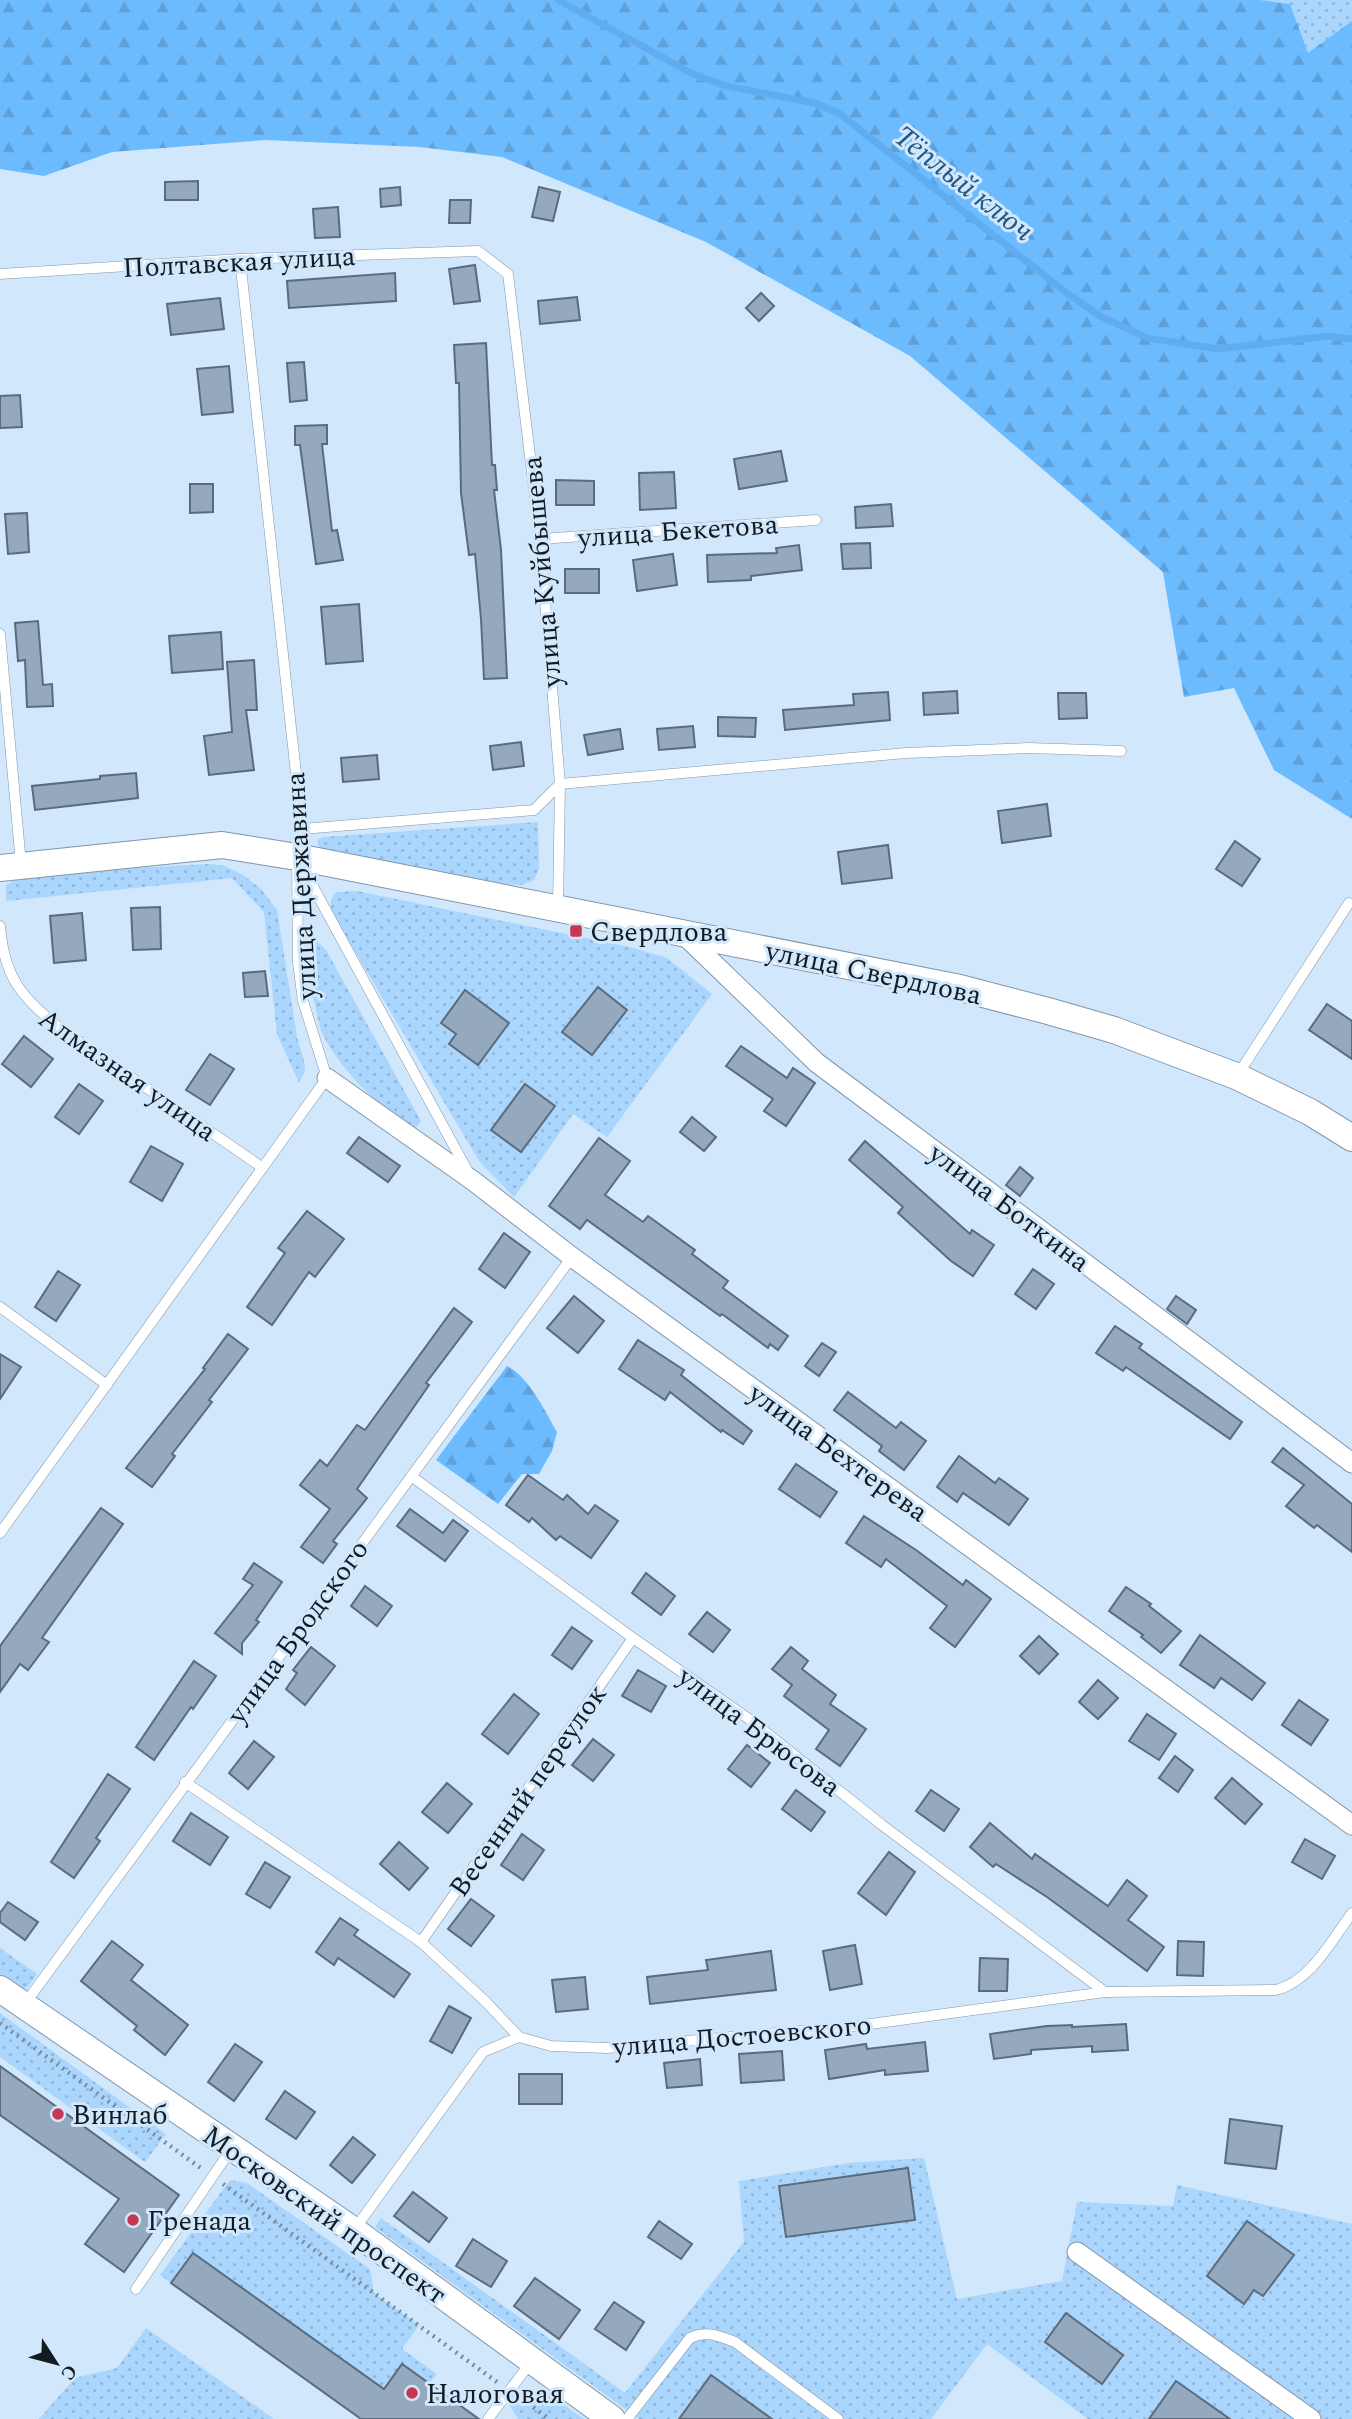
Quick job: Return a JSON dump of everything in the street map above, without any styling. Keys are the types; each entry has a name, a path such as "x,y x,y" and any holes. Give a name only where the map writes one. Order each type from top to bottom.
{"street":[{"name":"улица Свердлова","path":"11,866 222,845 297,857 960,988 1114,1030 1237,1076 1310,1112 1352,1138"},
{"name":"улица Боткина","path":"682,933 817,1063 1352,1463"},
{"name":"улица Бехтерева","path":"327,1078 472,1180 572,1257 1352,1825"},
{"name":"Московский проспект","path":"0,1989 353,2231 612,2419"},
{"path":"1077,2252 1311,2419"}],"lane":[{"name":"Полтавская улица","path":"0,274 240,259 478,251"},
{"name":"улица Куйбышева","path":"478,251 508,274 540,539 560,784 558,909"},
{"name":"улица Державина","path":"240,259 302,830 297,857 298,963 303,1001 327,1078"},
{"name":"улица Бекетова","path":"540,539 816,520"},
{"path":"0,634 11,866"},
{"path":"302,830 534,810 560,784 906,753 1029,748 1121,751"},
{"path":"297,857 472,1180"},
{"path":"1237,1076 1349,903"},
{"name":"Алмазная улица","path":"0,926 10,976 31,1005 61,1029 263,1168"},
{"path":"0,1532 327,1078"},
{"name":"улица Бродского","path":"24,2006 185,1782 572,1257"},
{"path":"0,1307 107,1385"},
{"name":"улица Брюсова","path":"411,1476 749,1719 882,1825 1105,1992"},
{"name":"Весенний переулок","path":"421,1942 633,1638"},
{"path":"185,1782 421,1942 485,2001 519,2038 483,2052 353,2231"},
{"name":"улица Достоевского","path":"519,2038 551,2046 621,2047 856,2026 1105,1992 1276,1990 1290,1986 1303,1977 1352,1913"},
{"path":"136,2289 233,2148"},
{"path":"627,2419 690,2338 700,2333 717,2335 735,2342 838,2419"},
{"path":"488,2419 531,2361"}],"path":[{"path":"0,2023 549,2419"}],"shaded area":[{"path":"1260,0 1352,0 1352,21 1308,54 1290,4"},
{"path":"538,822 539,869 534,880 522,885 504,884 319,848 317,840 323,837"},
{"path":"210,864 225,866 243,875 261,889 277,910 297,1037 304,1061 305,1071 299,1083 277,1034 264,912 232,878 6,901 6,885 15,880 135,868"},
{"path":"357,891 634,948 667,958 712,994 607,1137 573,1114 514,1197 479,1161 331,911 331,900 336,892"},
{"path":"317,941 326,950 421,1121 416,1128 390,1112 363,1088 339,1060 322,1033 307,963 310,943"},
{"path":"0,1948 37,1974 28,1987 21,1990 0,1974"},
{"path":"0,2013 166,2134 145,2162 0,2057"},
{"path":"924,2158 957,2299 1062,2281 1077,2202 1173,2206 1177,2185 1352,2224 1352,2419 1088,2419 987,2344 931,2419 639,2419 375,2227 381,2218 625,2393 744,2242 739,2181 849,2163"},
{"path":"230,2180 247,2183 370,2269 374,2293 419,2325 402,2349 437,2374 429,2383 402,2364 384,2389 193,2253 171,2283 160,2275"},
{"path":"146,2328 274,2419 39,2419 75,2378 117,2368"},
{"path":"528,2390 543,2390 584,2419 518,2419 508,2403"}],"green space":[{"path":"0,0 1260,0 1290,4 1308,53 1352,21 1352,819 1274,770 1234,688 1184,697 1163,572 910,356 706,242 502,157 420,147 265,140 112,152 44,176 0,169"},
{"path":"507,1366 529,1386 557,1432 552,1451 539,1474 522,1474 498,1504 436,1460"}],"building":[{"path":"198,181 198,200 165,200 165,182"},
{"path":"400,187 401,205 381,207 380,189"},
{"path":"539,187 560,192 553,221 532,217"},
{"path":"450,200 471,200 470,223 449,223"},
{"path":"338,207 340,237 315,238 313,209"},
{"path":"475,265 480,301 454,304 449,269"},
{"path":"395,273 396,301 289,308 287,281"},
{"path":"761,293 774,306 759,321 746,308"},
{"path":"577,297 580,320 540,324 538,301"},
{"path":"220,298 224,329 171,335 167,304"},
{"path":"486,343 507,678 484,679 475,554 469,555 461,493 459,383 456,383 454,345"},
{"path":"304,362 307,400 290,402 287,363"},
{"path":"229,366 233,412 202,415 197,369"},
{"path":"20,395 22,427 0,428 0,396"},
{"path":"327,425 327,444 322,444 332,531 337,530 343,560 316,564 300,445 295,445 295,426"},
{"path":"781,451 787,481 739,489 734,459"},
{"path":"674,472 676,508 640,510 639,473"},
{"path":"556,480 594,481 594,505 556,505"},
{"path":"190,484 213,484 213,512 190,513"},
{"path":"891,504 893,526 856,528 855,507"},
{"path":"27,513 29,552 8,554 5,514"},
{"path":"870,543 871,568 843,569 841,544"},
{"path":"799,545 802,570 751,576 751,580 708,582 707,555 777,553 776,548"},
{"path":"673,554 677,585 637,591 633,560"},
{"path":"565,569 599,569 599,593 565,593"},
{"path":"359,604 363,661 326,664 321,607"},
{"path":"38,621 43,685 52,684 53,706 27,707 25,660 18,661 15,623"},
{"path":"221,632 223,669 172,673 169,636"},
{"path":"254,660 257,710 246,710 254,770 209,775 204,736 232,732 227,662"},
{"path":"957,691 958,713 924,715 923,693"},
{"path":"888,692 890,720 785,730 783,710 854,705 853,694"},
{"path":"1058,693 1086,693 1087,718 1059,719"},
{"path":"718,717 756,718 755,737 718,736"},
{"path":"693,726 695,747 659,750 657,729"},
{"path":"620,729 623,749 588,755 584,735"},
{"path":"521,742 524,766 493,770 490,746"},
{"path":"377,755 379,779 343,782 341,758"},
{"path":"136,773 138,798 35,810 32,786"},
{"path":"1047,804 1051,836 1002,843 998,811"},
{"path":"1235,841 1260,859 1242,886 1216,869"},
{"path":"888,845 892,878 842,884 838,852"},
{"path":"160,907 161,949 133,950 131,908"},
{"path":"82,913 86,960 54,963 50,916"},
{"path":"265,971 268,996 245,997 243,973"},
{"path":"598,987 627,1010 592,1055 562,1032"},
{"path":"465,990 509,1023 478,1065 449,1044 456,1034 441,1023"},
{"path":"1327,1004 1352,1021 1352,1059 1309,1030"},
{"path":"24,1036 53,1059 31,1087 2,1064"},
{"path":"741,1046 787,1078 793,1068 815,1083 786,1126 764,1111 773,1099 726,1066"},
{"path":"210,1054 234,1069 210,1105 186,1090"},
{"path":"79,1084 103,1101 79,1134 55,1117"},
{"path":"525,1084 555,1106 521,1152 491,1130"},
{"path":"692,1117 716,1137 704,1151 680,1132"},
{"path":"359,1137 400,1166 388,1182 347,1153"},
{"path":"599,1138 630,1161 605,1195 643,1222 648,1216 695,1250 692,1254 728,1281 723,1288 788,1336 778,1350 770,1344 768,1348 722,1314 720,1316 587,1220 580,1229 549,1206"},
{"path":"865,1141 970,1234 972,1230 994,1245 973,1276 951,1261 898,1213 903,1207 849,1160"},
{"path":"151,1146 183,1164 162,1201 130,1182"},
{"path":"1020,1167 1033,1178 1020,1196 1006,1185"},
{"path":"307,1211 344,1239 315,1277 309,1272 272,1325 247,1307 285,1253 278,1248"},
{"path":"504,1233 530,1252 505,1288 479,1269"},
{"path":"1033,1269 1054,1284 1036,1309 1015,1294"},
{"path":"58,1271 80,1285 56,1321 35,1307"},
{"path":"574,1296 604,1321 578,1353 547,1328"},
{"path":"1176,1296 1196,1310 1187,1324 1167,1309"},
{"path":"454,1308 472,1322 426,1383 429,1385 357,1489 367,1498 333,1541 337,1544 323,1563 301,1547 330,1509 300,1485 320,1460 327,1466 357,1425 365,1430"},
{"path":"1115,1326 1142,1344 1139,1348 1242,1422 1230,1439 1126,1367 1123,1371 1096,1353"},
{"path":"228,1334 248,1349 209,1400 212,1402 172,1454 175,1456 152,1487 126,1468 205,1369 203,1368"},
{"path":"638,1340 684,1370 681,1375 752,1431 743,1444 722,1430 721,1432 670,1392 665,1400 619,1369"},
{"path":"822,1343 836,1352 819,1376 805,1366"},
{"path":"0,1354 21,1367 0,1399"},
{"path":"848,1392 896,1428 901,1422 926,1441 904,1470 879,1451 882,1446 834,1410"},
{"path":"1283,1448 1352,1504 1352,1552 1317,1525 1314,1528 1286,1506 1304,1485 1272,1462"},
{"path":"959,1456 995,1483 999,1478 1028,1499 1009,1525 963,1493 957,1502 937,1487"},
{"path":"796,1464 837,1492 820,1517 779,1489"},
{"path":"528,1475 563,1500 567,1495 588,1514 595,1505 618,1521 591,1558 560,1536 556,1540 532,1518 529,1522 506,1505"},
{"path":"101,1508 123,1524 42,1638 49,1642 28,1670 20,1664 0,1692 0,1646"},
{"path":"410,1509 443,1533 453,1520 468,1531 445,1561 397,1526"},
{"path":"864,1516 963,1585 966,1580 991,1599 955,1647 930,1628 947,1606 886,1559 881,1567 846,1543"},
{"path":"254,1563 282,1582 256,1620 259,1622 242,1643 242,1654 215,1633 253,1585 243,1579"},
{"path":"646,1573 675,1596 661,1615 632,1593"},
{"path":"365,1586 392,1606 377,1626 351,1606"},
{"path":"1126,1587 1151,1604 1149,1606 1181,1631 1161,1653 1141,1637 1143,1635 1109,1611"},
{"path":"707,1612 730,1630 713,1652 689,1634"},
{"path":"572,1627 592,1641 572,1669 552,1655"},
{"path":"1200,1635 1265,1683 1252,1700 1221,1678 1214,1688 1180,1665"},
{"path":"1039,1636 1058,1654 1039,1674 1020,1656"},
{"path":"311,1647 335,1666 305,1705 286,1689 297,1673 293,1670"},
{"path":"791,1647 808,1661 802,1669 836,1695 830,1704 866,1729 840,1766 816,1749 829,1730 784,1696 792,1685 772,1669"},
{"path":"194,1661 216,1676 154,1760 136,1747"},
{"path":"638,1670 666,1686 651,1712 622,1696"},
{"path":"1098,1680 1118,1698 1098,1719 1079,1702"},
{"path":"514,1694 539,1714 508,1754 482,1734"},
{"path":"1299,1700 1328,1720 1311,1745 1282,1725"},
{"path":"1147,1714 1176,1734 1159,1760 1129,1741"},
{"path":"593,1739 614,1755 593,1781 572,1765"},
{"path":"254,1741 274,1757 248,1789 229,1773"},
{"path":"747,1745 770,1763 751,1787 728,1769"},
{"path":"1175,1756 1193,1770 1178,1792 1159,1778"},
{"path":"108,1774 130,1789 96,1838 100,1841 74,1878 51,1862"},
{"path":"1232,1778 1262,1804 1245,1824 1215,1798"},
{"path":"447,1783 472,1804 448,1833 422,1812"},
{"path":"796,1790 825,1812 811,1831 782,1809"},
{"path":"931,1790 959,1809 944,1831 916,1811"},
{"path":"191,1813 228,1837 210,1865 173,1841"},
{"path":"990,1823 1032,1859 1035,1854 1108,1906 1127,1880 1147,1896 1128,1920 1164,1947 1147,1971 1047,1897 996,1864 993,1867 970,1847"},
{"path":"522,1834 544,1850 523,1880 501,1865"},
{"path":"1305,1839 1335,1856 1322,1879 1292,1862"},
{"path":"399,1842 428,1868 409,1890 380,1864"},
{"path":"889,1852 915,1872 886,1915 858,1893"},
{"path":"265,1862 290,1877 270,1908 246,1894"},
{"path":"471,1899 494,1916 471,1946 448,1929"},
{"path":"8,1902 38,1922 25,1940 0,1922 0,1913"},
{"path":"340,1918 358,1930 354,1935 410,1974 394,1997 338,1958 334,1965 316,1952"},
{"path":"112,1941 143,1965 131,1980 188,2025 165,2055 134,2030 137,2026 81,1981"},
{"path":"1178,1941 1204,1942 1203,1976 1177,1975"},
{"path":"855,1945 862,1984 830,1990 823,1951"},
{"path":"771,1951 776,1990 650,2004 647,1977 708,1970 706,1960"},
{"path":"980,1958 1008,1959 1007,1991 979,1991"},
{"path":"585,1977 588,2009 556,2012 552,1980"},
{"path":"449,2006 471,2018 452,2053 430,2041"},
{"path":"1126,2024 1128,2050 1092,2052 1092,2046 1031,2050 1031,2054 994,2059 990,2034 1047,2026"},
{"path":"925,2042 928,2071 885,2075 885,2070 829,2079 825,2050 866,2044 867,2049"},
{"path":"235,2044 262,2062 234,2101 208,2082"},
{"path":"782,2051 784,2080 741,2083 739,2054"},
{"path":"700,2059 702,2085 667,2088 664,2063"},
{"path":"0,2066 179,2195 124,2272 85,2244 119,2199 0,2115"},
{"path":"519,2074 562,2074 562,2104 519,2104"},
{"path":"285,2091 315,2112 296,2139 266,2119"},
{"path":"1230,2119 1282,2126 1276,2169 1225,2163"},
{"path":"353,2137 375,2155 352,2183 330,2165"},
{"path":"908,2168 915,2220 786,2237 779,2186"},
{"path":"413,2192 447,2218 429,2242 394,2216"},
{"path":"659,2221 692,2244 681,2259 648,2237"},
{"path":"1247,2221 1294,2255 1263,2296 1254,2290 1244,2304 1207,2276"},
{"path":"473,2239 507,2261 491,2287 456,2266"},
{"path":"193,2253 384,2389 402,2364 479,2419 361,2419 171,2283"},
{"path":"535,2278 580,2310 559,2339 514,2306"},
{"path":"614,2302 644,2322 626,2350 595,2329"},
{"path":"1066,2313 1123,2355 1102,2384 1045,2342"},
{"path":"711,2375 772,2419 679,2419"},
{"path":"1176,2381 1230,2419 1149,2419"}],"waterway":[{"name":"Тёплый ключ","path":"558,0 691,73 726,86 815,103 840,114 1068,294 1100,316 1147,338 1219,349 1328,336 1352,339"}],"place":[{"name":"Свердлова","path":"576,931"},
{"name":"Винлаб","path":"58,2114"},
{"name":"Гренада","path":"133,2220"},
{"name":"Налоговая","path":"412,2393"}]}
